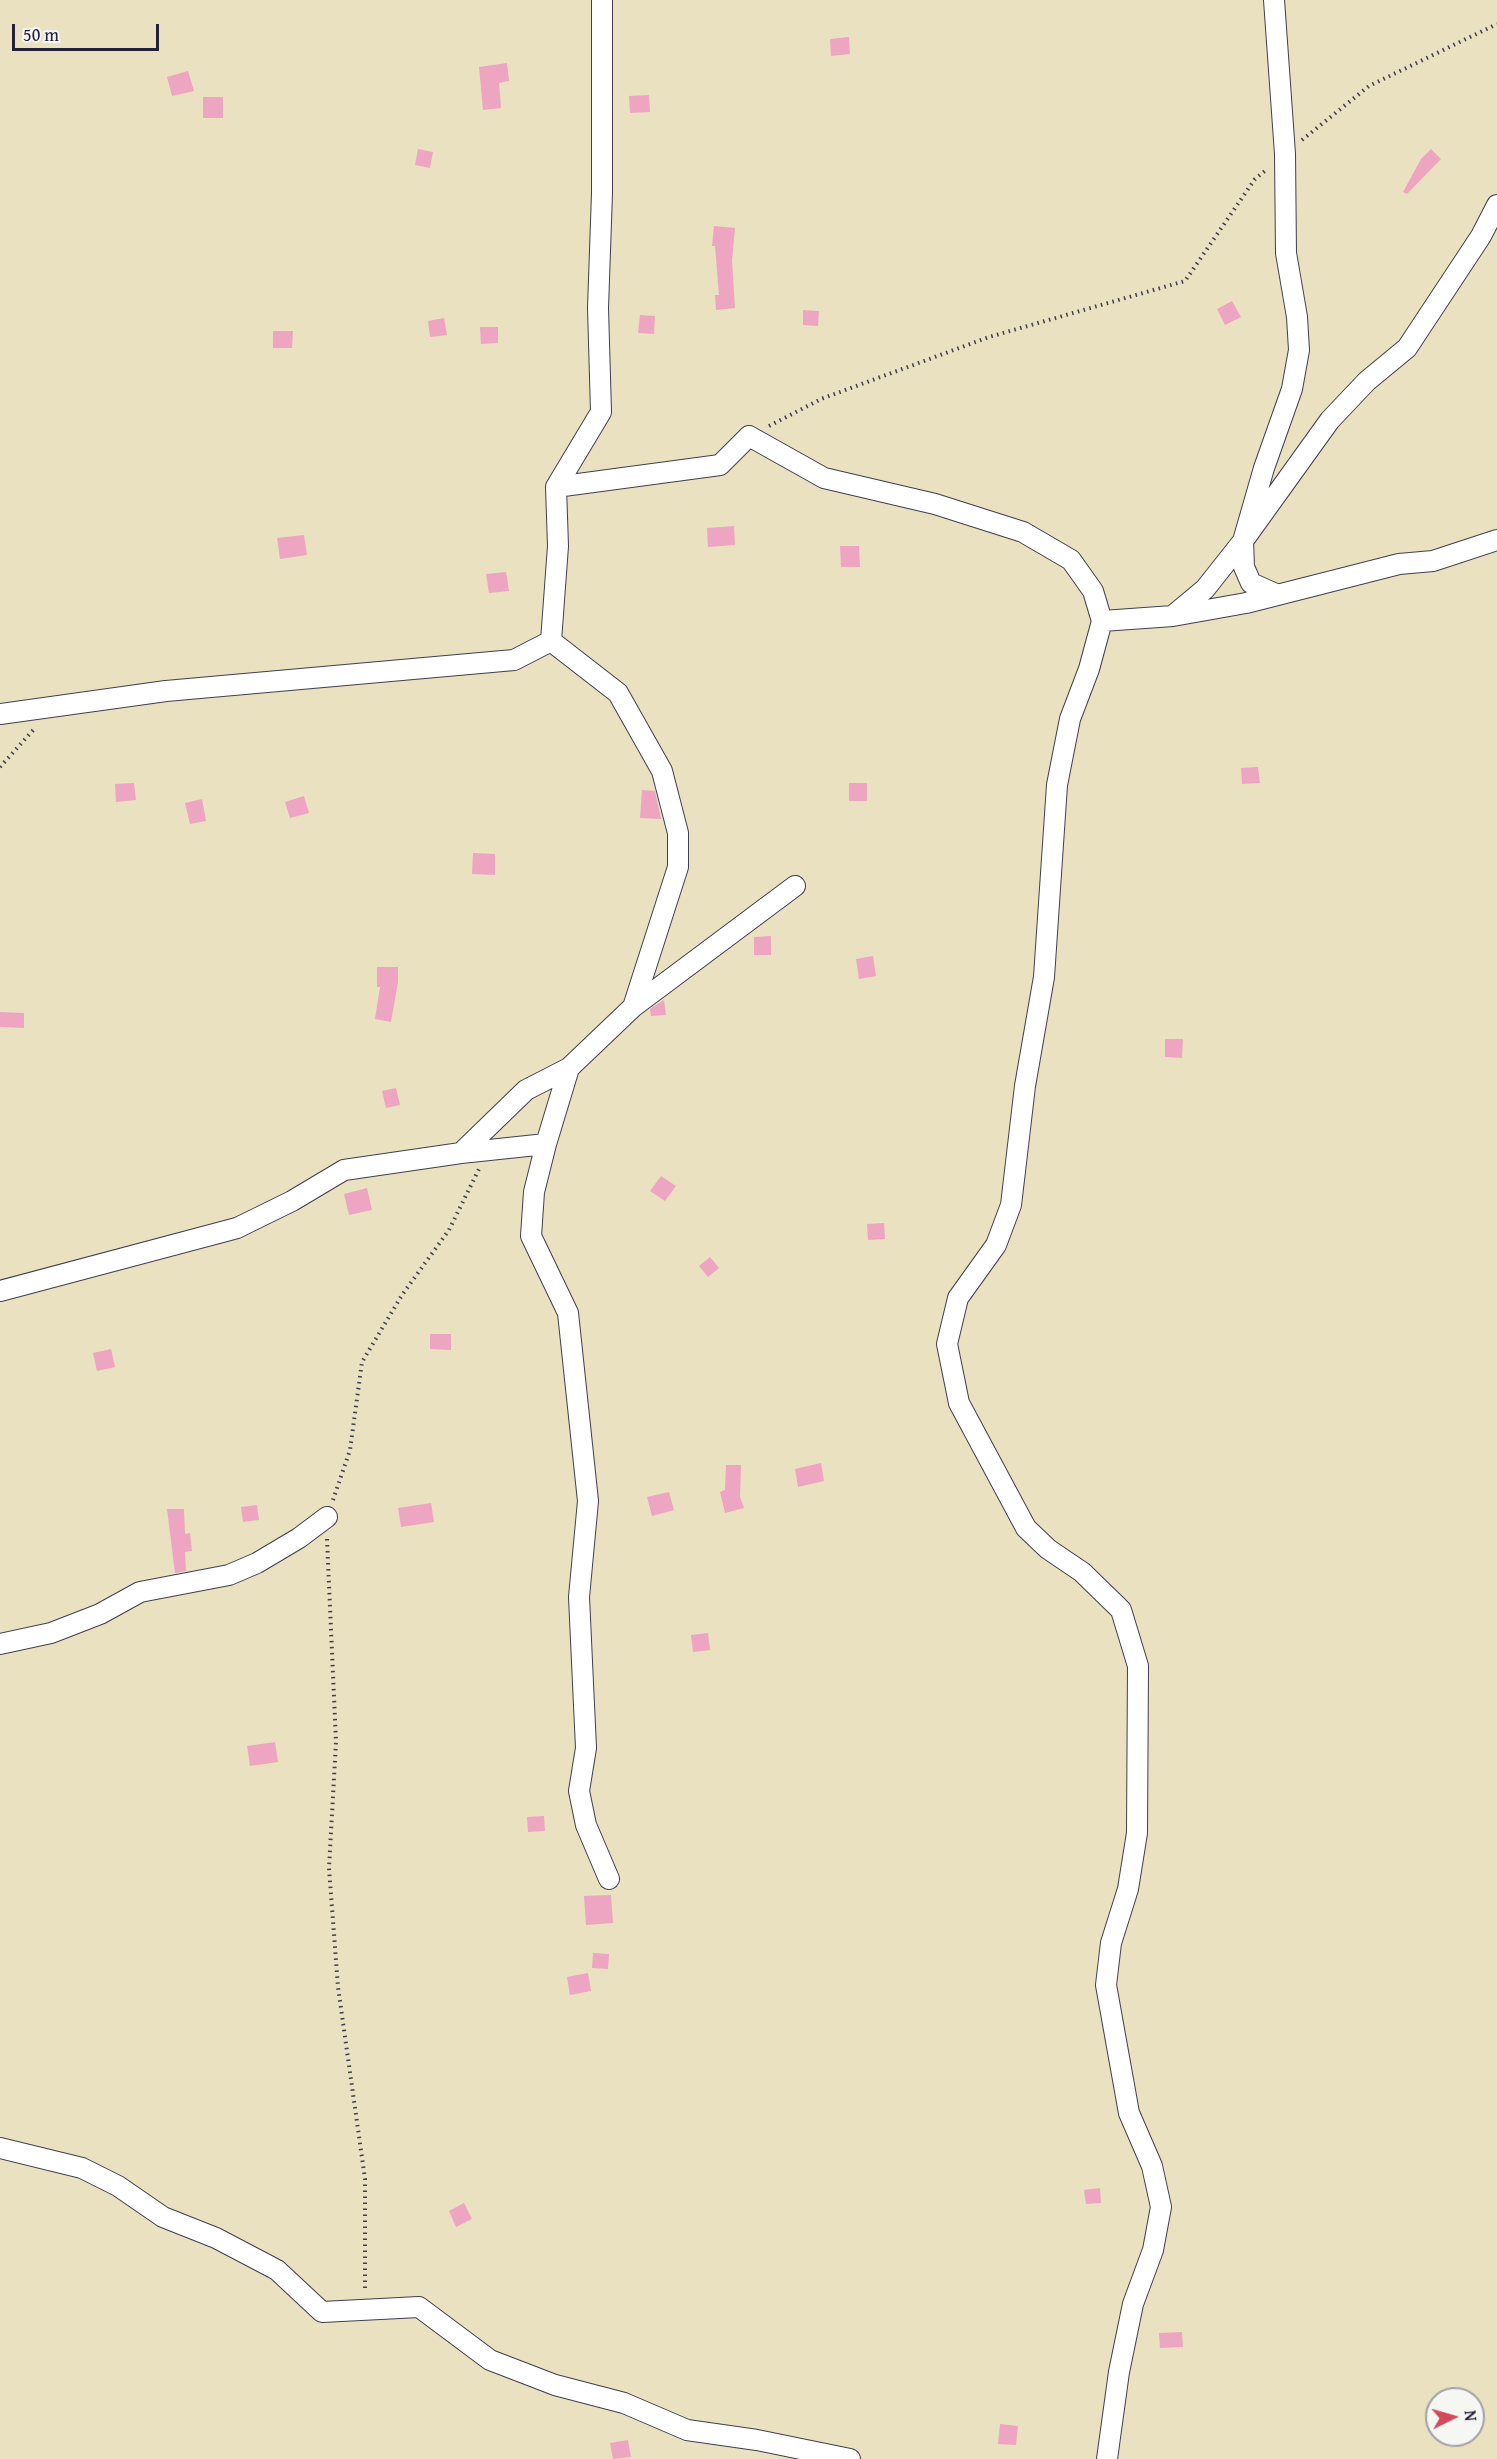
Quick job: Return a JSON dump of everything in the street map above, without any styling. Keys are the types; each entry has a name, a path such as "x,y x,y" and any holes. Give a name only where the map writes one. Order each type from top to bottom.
{"street":[{"path":"551,641 558,546 556,487 601,412 598,308 602,193 602,0"},
{"path":"1274,0 1285,154 1286,253 1297,317 1299,350 1292,389 1264,468 1243,541 1244,567 1251,583 1278,595"},
{"path":"1173,616 1205,589 1243,541 1330,420 1367,381 1407,348 1481,236 1497,205"},
{"path":"556,487 720,465 749,436 824,478 934,504 1023,532 1071,560 1094,591 1102,621 1089,669 1070,719 1057,785 1044,977 1025,1086 1011,1205 996,1245 958,1298 947,1344 959,1403 1026,1528 1048,1548 1082,1572 1121,1610 1138,1666 1137,1833 1128,1889 1111,1943 1106,1985 1129,2113 1152,2166 1161,2206 1153,2250 1133,2304 1119,2372 1107,2459"},
{"path":"1102,621 1173,616 1278,595 1399,564 1433,561 1497,540"},
{"path":"0,714 166,691 514,660 551,641"},
{"path":"551,641 618,693 662,771 678,833 678,867 633,1007"},
{"path":"461,1153 526,1090 569,1068 633,1007 795,886"},
{"path":"569,1068 534,1192 531,1236 568,1313 588,1501 579,1597 586,1748 579,1791 586,1825 609,1879"},
{"path":"0,1291 237,1228 292,1202 344,1170 461,1153 546,1144"},
{"path":"0,1644 51,1634 100,1614 140,1592 229,1575 257,1563 299,1538 327,1517"},
{"path":"0,2148 91,2172 118,2186 163,2217 216,2238 277,2270 322,2312 419,2307 490,2360 555,2385 624,2403 687,2430 757,2440 850,2459"}],"path":[{"path":"749,436 821,399 989,337 1185,281 1255,179 1285,154 1369,86 1497,24"},
{"path":"0,767 54,707"},
{"path":"368,2309 365,2302 365,2179 338,1988 329,1868 336,1742 327,1517 350,1450 362,1362 402,1295 449,1230 488,1150"}],"building":[{"path":"849,37 850,54 831,56 830,39"},
{"path":"507,63 509,81 499,83 501,108 483,110 479,67"},
{"path":"188,71 194,91 172,96 167,77"},
{"path":"649,95 650,112 630,113 629,96"},
{"path":"203,97 223,97 223,118 203,118"},
{"path":"418,149 433,152 430,168 415,165"},
{"path":"1431,149 1441,159 1407,194 1403,192 1421,159"},
{"path":"714,226 735,228 732,261 735,308 716,310 715,295 719,295 715,246 712,246"},
{"path":"1232,301 1241,317 1225,325 1217,309"},
{"path":"803,310 819,311 818,326 803,325"},
{"path":"640,315 655,316 654,334 638,333"},
{"path":"444,318 447,335 430,337 428,321"},
{"path":"480,327 498,327 498,343 481,344"},
{"path":"273,331 293,331 292,348 273,348"},
{"path":"734,526 735,545 708,547 707,528"},
{"path":"304,535 307,555 280,559 277,538"},
{"path":"840,546 859,546 860,567 841,567"},
{"path":"506,572 509,591 489,593 486,574"},
{"path":"1258,767 1260,783 1242,784 1241,768"},
{"path":"134,783 136,800 116,802 115,784"},
{"path":"849,783 867,783 867,801 849,801"},
{"path":"642,790 655,791 661,819 640,818"},
{"path":"304,796 309,813 290,818 285,802"},
{"path":"202,799 206,821 190,824 185,803"},
{"path":"473,853 495,854 495,875 472,874"},
{"path":"771,936 771,955 754,955 754,937"},
{"path":"873,956 876,976 859,979 856,959"},
{"path":"377,967 398,967 398,982 391,1022 375,1019 380,987 377,987"},
{"path":"664,1000 666,1015 651,1016 650,1009"},
{"path":"0,1012 24,1013 24,1028 0,1027"},
{"path":"1165,1039 1183,1039 1182,1058 1165,1057"},
{"path":"396,1088 400,1105 386,1108 382,1091"},
{"path":"661,1176 676,1186 665,1201 650,1191"},
{"path":"367,1188 372,1210 349,1215 344,1194"},
{"path":"884,1223 885,1239 868,1240 867,1224"},
{"path":"710,1257 719,1268 708,1277 699,1266"},
{"path":"430,1334 451,1334 451,1350 430,1349"},
{"path":"111,1349 115,1367 97,1371 93,1353"},
{"path":"821,1463 824,1481 798,1487 795,1469"},
{"path":"726,1465 741,1465 740,1497 744,1508 725,1513 720,1492 725,1490"},
{"path":"669,1492 674,1510 652,1516 647,1497"},
{"path":"431,1503 434,1522 401,1527 398,1508"},
{"path":"257,1505 259,1520 243,1522 241,1507"},
{"path":"167,1509 184,1509 185,1534 190,1533 192,1551 185,1552 186,1571 175,1573"},
{"path":"708,1633 710,1650 693,1652 691,1635"},
{"path":"275,1742 278,1762 250,1766 247,1746"},
{"path":"544,1816 545,1831 528,1832 527,1817"},
{"path":"611,1895 613,1923 586,1925 584,1896"},
{"path":"593,1953 609,1954 608,1969 592,1968"},
{"path":"588,1973 591,1991 570,1995 567,1977"},
{"path":"1100,2188 1101,2203 1086,2204 1084,2190"},
{"path":"464,2203 472,2219 456,2227 449,2211"},
{"path":"1182,2332 1183,2347 1160,2348 1159,2333"},
{"path":"1000,2424 1018,2426 1016,2445 998,2444"},
{"path":"628,2440 631,2457 613,2459 610,2443"}]}
